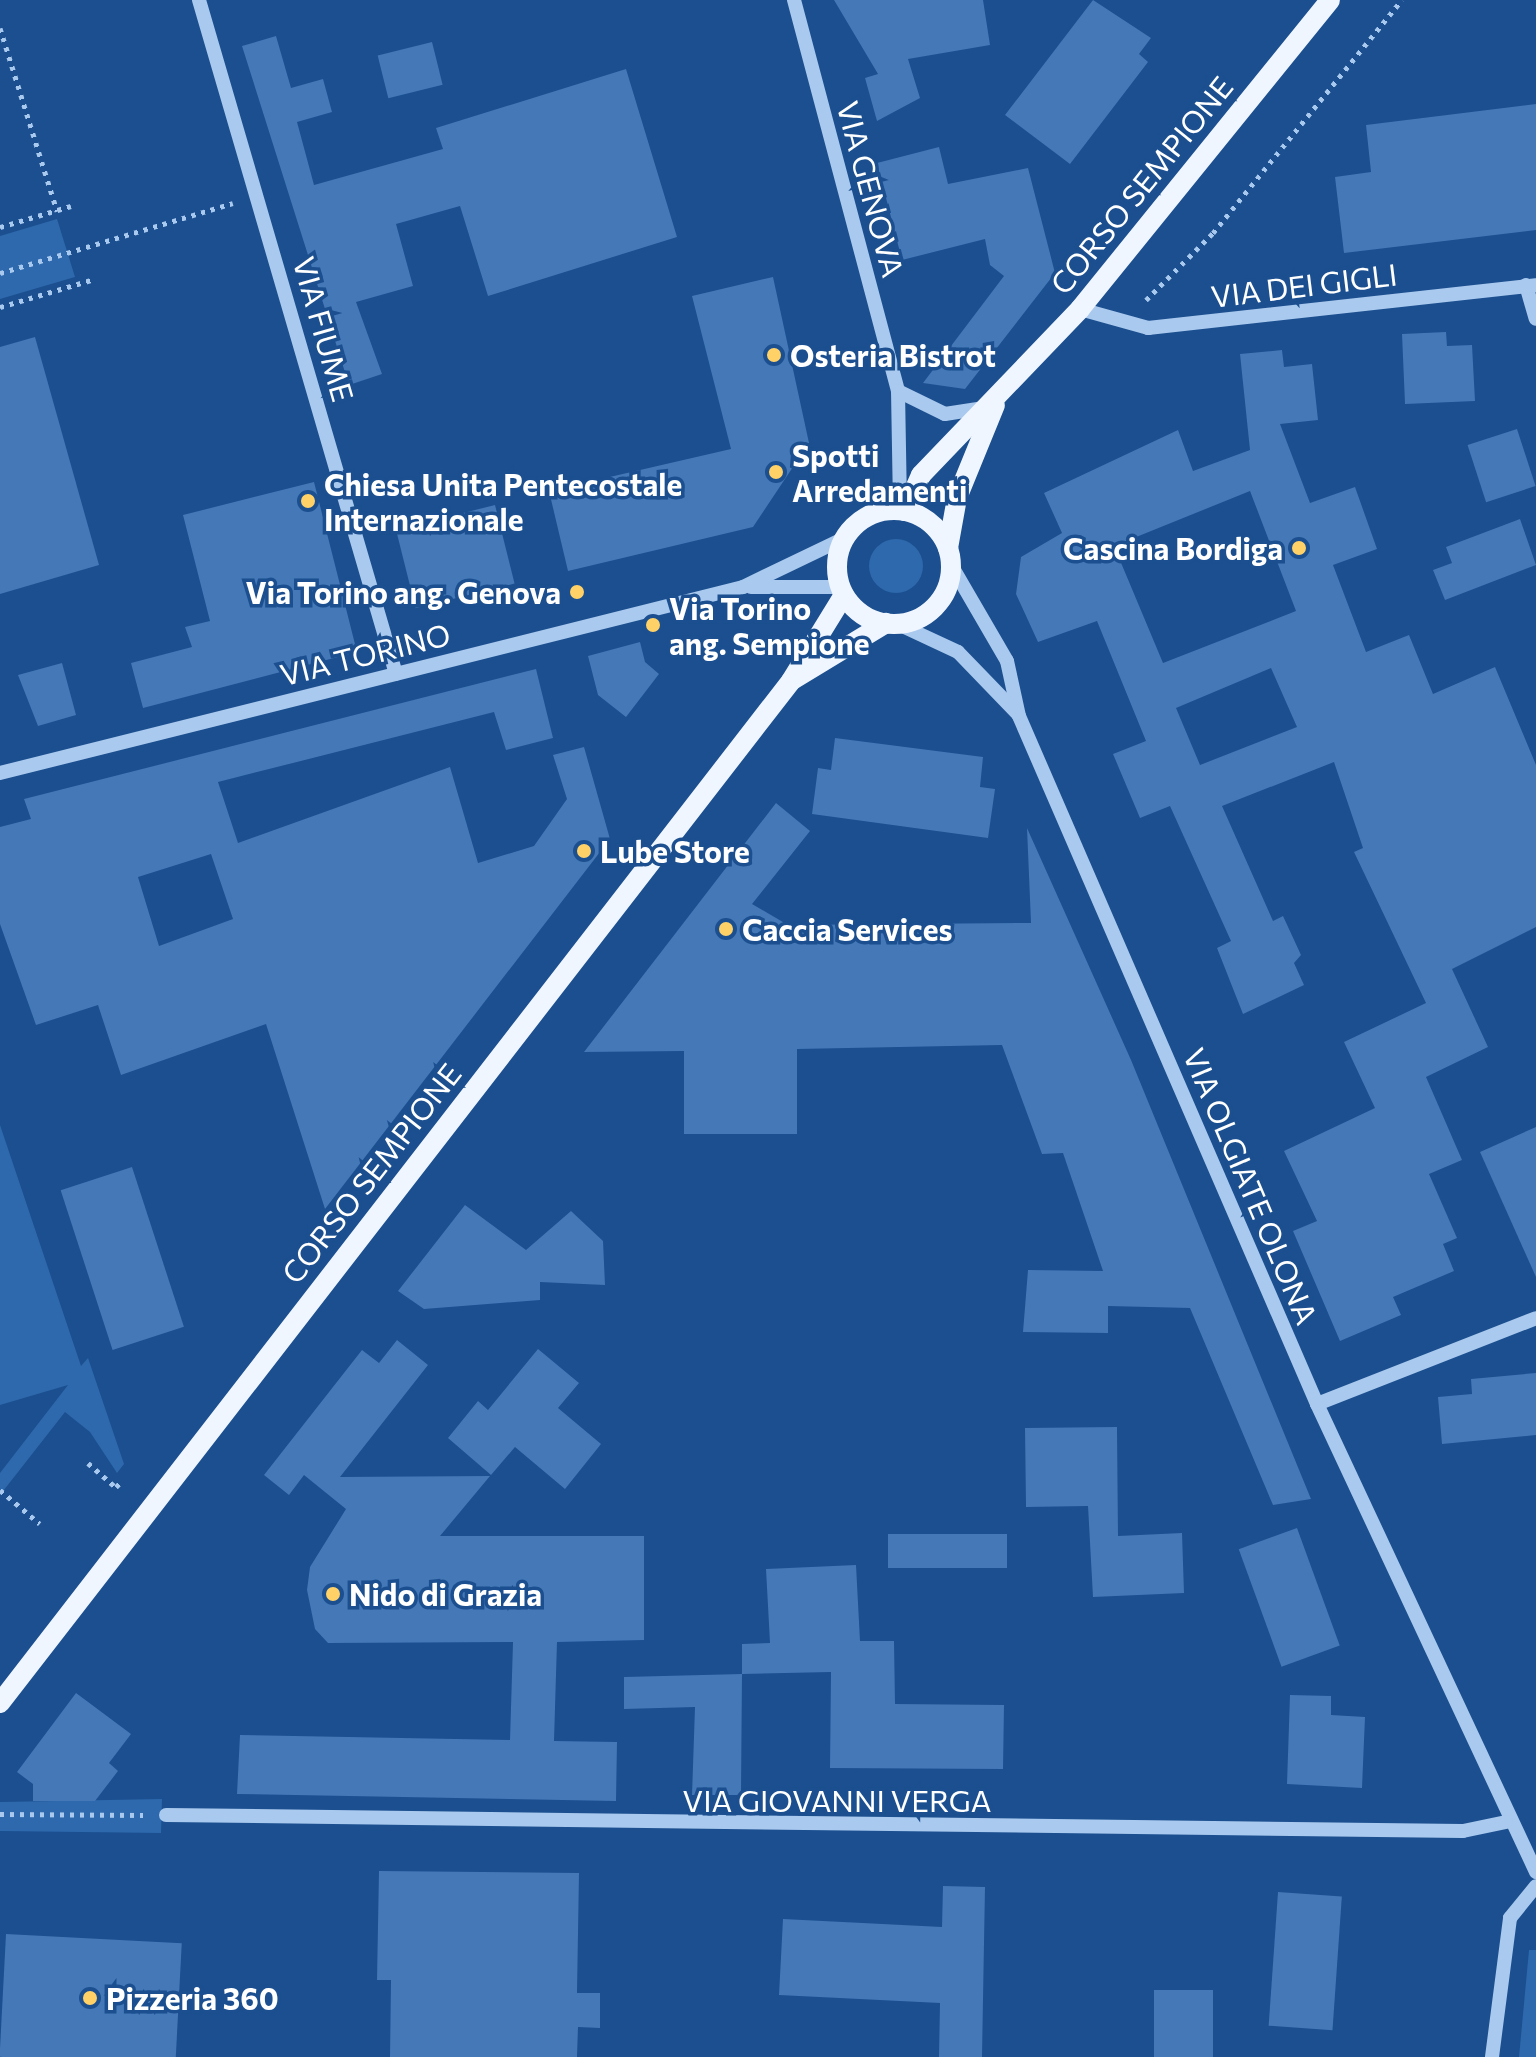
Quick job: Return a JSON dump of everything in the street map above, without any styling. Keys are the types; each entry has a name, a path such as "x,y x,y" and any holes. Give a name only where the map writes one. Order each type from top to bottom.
{"main road":[{"name":"CORSO SEMPIONE","path":"902,511 921,475 995,405 1080,309 1330,0"},
{"name":"CORSO SEMPIONE","path":"791,681 892,624 935,606 949,555 957,498 995,405"},
{"path":"845,538 868,517 902,511 932,525 949,555"},
{"name":"CORSO SEMPIONE","path":"0,1703 791,681 843,591 837,567 845,538"},
{"path":"843,591 863,615 892,624"}],"street":[{"name":"VIA FIUME","path":"199,0 396,674"},
{"name":"VIA GENOVA","path":"794,0 898,391 902,511"},
{"path":"1531,285 1536,319"},
{"name":"VIA DEI GIGLI","path":"1080,309 1148,328 1531,285"},
{"path":"898,391 945,414 995,405"},
{"name":"VIA TORINO","path":"0,773 743,587 845,538"},
{"name":"VIA OLGIATE OLONA","path":"949,555 1007,661 1019,716 1317,1404 1506,1822 1536,1872"},
{"name":"VIA TORINO","path":"743,587 843,591"},
{"name":"VIA OLGIATE OLONA","path":"892,624 958,652 1019,716"},
{"path":"1317,1404 1536,1318"},
{"name":"VIA GIOVANNI VERGA","path":"166,1815 1447,1831 1506,1822"},
{"path":"1492,2057 1510,1918 1536,1886"}],"path":[{"path":"1143,303 1213,233 1402,0"},
{"path":"0,28 57,211"},
{"path":"0,273 234,203"},
{"path":"0,227 71,206"},
{"path":"0,307 91,280"},
{"path":"88,1463 116,1487 122,1481"},
{"path":"0,1490 40,1524"},
{"path":"0,1814 166,1815"}],"shaded area":[{"path":"57,219 75,277 0,299 0,236"},
{"path":"896,539 915,547 923,566 915,585 896,593 877,585 869,566 877,547"},
{"path":"0,1125 81,1366 88,1358 124,1464 117,1473 90,1432 65,1412 0,1495 0,1473 68,1385 0,1405"},
{"path":"162,1799 161,1833 0,1831 0,1802"},
{"path":"1529,1950 1536,1950 1536,2057 1519,2057"}],"building":[{"path":"834,0 983,0 990,45 908,59 920,98 877,121 865,78 878,74"},
{"path":"1093,0 1151,38 1139,54 1148,62 1070,164 1005,115"},
{"path":"276,36 291,88 323,79 332,112 297,122 314,185 443,149 436,128 626,69 677,237 488,296 460,206 396,224 413,286 356,302 382,374 349,385 242,46"},
{"path":"432,42 443,85 388,98 378,56"},
{"path":"1536,104 1536,230 1344,253 1335,177 1371,172 1366,125"},
{"path":"939,147 948,184 1028,168 1055,273 965,389 923,383 1004,276 990,265 985,239 902,260 877,163"},
{"path":"773,277 809,443 753,527 568,571 549,491 731,449 692,296"},
{"path":"1446,332 1447,346 1472,345 1475,401 1405,404 1402,334"},
{"path":"35,337 99,565 0,594 0,347"},
{"path":"1282,350 1284,367 1312,364 1318,420 1280,424 1310,503 1355,487 1377,549 1333,565 1366,652 1409,635 1433,694 1495,667 1536,765 1536,927 1452,969 1488,1047 1426,1077 1462,1160 1429,1174 1457,1238 1443,1244 1454,1271 1393,1297 1401,1315 1340,1341 1293,1231 1317,1221 1284,1151 1375,1108 1344,1042 1426,1003 1354,852 1363,848 1334,762 1222,806 1273,921 1283,916 1301,955 1294,963 1304,985 1243,1014 1217,948 1231,941 1170,806 1140,818 1113,754 1146,741 1097,621 1038,642 1016,594 1021,557 1062,533 1044,493 1178,430 1193,471 1250,450 1240,354","holes":["1250,491 1296,611 1163,663 1114,546","1271,668 1297,727 1200,765 1176,708"]},
{"path":"1517,429 1536,486 1486,502 1468,445"},
{"path":"314,482 357,652 143,708 131,663 192,647 185,627 210,621 183,515"},
{"path":"495,505 515,584 416,608 396,530"},
{"path":"1520,519 1536,565 1445,600 1433,570 1452,563 1446,547"},
{"path":"640,642 645,662 659,674 626,717 598,695 588,656"},
{"path":"62,663 76,715 38,726 18,675"},
{"path":"536,669 553,738 506,750 494,712 218,782 238,843 450,767 478,863 534,846 567,799 553,755 584,747 610,839 325,1209 266,1024 121,1075 98,1005 36,1025 0,924 0,827 31,819 24,799","holes":["211,854 233,919 159,946 138,877"]},
{"path":"835,738 983,757 980,787 995,789 988,838 812,814 818,768 831,770"},
{"path":"776,803 810,831 752,904 788,925 1031,923 1027,828 1131,1060 1311,1499 1273,1505 1190,1308 1108,1306 1108,1333 1023,1332 1028,1270 1103,1271 1063,1153 1042,1154 1002,1045 797,1049 797,1134 684,1134 684,1051 584,1052"},
{"path":"1536,1127 1536,1277 1480,1152"},
{"path":"132,1167 184,1327 113,1350 61,1190"},
{"path":"465,1205 526,1250 571,1211 603,1241 605,1285 540,1282 540,1300 424,1309 398,1291"},
{"path":"397,1340 428,1365 340,1477 490,1476 440,1536 644,1536 644,1640 557,1642 554,1741 617,1742 616,1801 237,1794 240,1735 510,1740 513,1642 328,1643 315,1629 307,1590 310,1567 346,1509 304,1475 289,1495 264,1475 362,1350 379,1363"},
{"path":"538,1349 579,1383 558,1408 601,1444 565,1489 515,1447 491,1475 448,1438 478,1401 488,1410"},
{"path":"1536,1373 1536,1435 1442,1444 1438,1397 1472,1394 1471,1379"},
{"path":"1117,1427 1118,1536 1182,1533 1184,1593 1093,1597 1088,1506 1026,1507 1025,1428"},
{"path":"1297,1528 1340,1645 1281,1667 1239,1549"},
{"path":"888,1534 1007,1534 1007,1568 888,1568"},
{"path":"856,1565 860,1641 894,1641 895,1704 1004,1705 1003,1769 830,1768 831,1672 742,1674 742,1644 770,1643 766,1569"},
{"path":"742,1674 741,1795 692,1795 695,1707 624,1709 624,1677"},
{"path":"76,1693 131,1734 109,1763 118,1771 95,1801 33,1801 33,1784 17,1772"},
{"path":"1290,1695 1331,1696 1331,1715 1365,1717 1362,1788 1287,1784"},
{"path":"379,1871 579,1873 577,1993 600,1993 600,2028 578,2027 577,2057 390,2057 391,1980 377,1980"},
{"path":"943,1886 985,1887 982,2057 939,2057 940,2003 779,1995 783,1919 942,1927"},
{"path":"1278,1892 1342,1896 1332,2030 1269,2026"},
{"name":"Pizzeria 360","path":"6,1934 182,1943 176,2057 0,2057"},
{"path":"1154,1990 1213,1990 1213,2057 1154,2057"}],"place":[{"name":"Osteria Bistrot","path":"774,355"},
{"name":"Spotti Arredamenti","path":"776,472"},
{"name":"Chiesa Unita Pentecostale Internazionale","path":"308,501"},
{"name":"Cascina Bordiga","path":"1299,548"},
{"name":"Via Torino ang. Genova","path":"577,592"},
{"name":"Via Torino ang. Sempione","path":"653,625"},
{"name":"Lube Store","path":"584,851"},
{"name":"Caccia Services","path":"726,929"},
{"name":"Nido di Grazia","path":"333,1594"},
{"name":"Pizzeria 360","path":"90,1998"}]}
